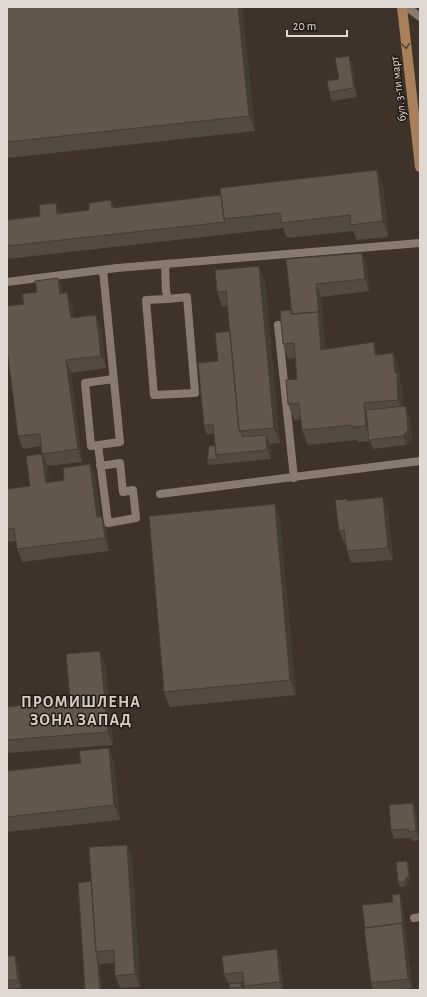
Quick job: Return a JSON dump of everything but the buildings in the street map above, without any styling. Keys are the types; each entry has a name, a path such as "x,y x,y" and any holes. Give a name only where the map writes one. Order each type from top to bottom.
{"main road":[{"name":"бул. 3-ти март","path":"402,7 420,167"}],"lane":[{"path":"407,7 420,17"},
{"path":"7,282 165,264 420,243"},
{"path":"165,264 166,291 168,299"},
{"path":"103,270 120,442 91,446 85,383 113,379"},
{"path":"187,297 195,393 154,395 146,300 168,299 187,297"},
{"path":"278,325 294,478"},
{"path":"98,445 100,466 108,523 136,518 133,490 123,492 120,463 100,466"},
{"path":"160,494 420,461"}],"district":[{"name":"ПРОМИШЛЕНА ЗОНА ЗАПАД","path":"81,711"}]}
